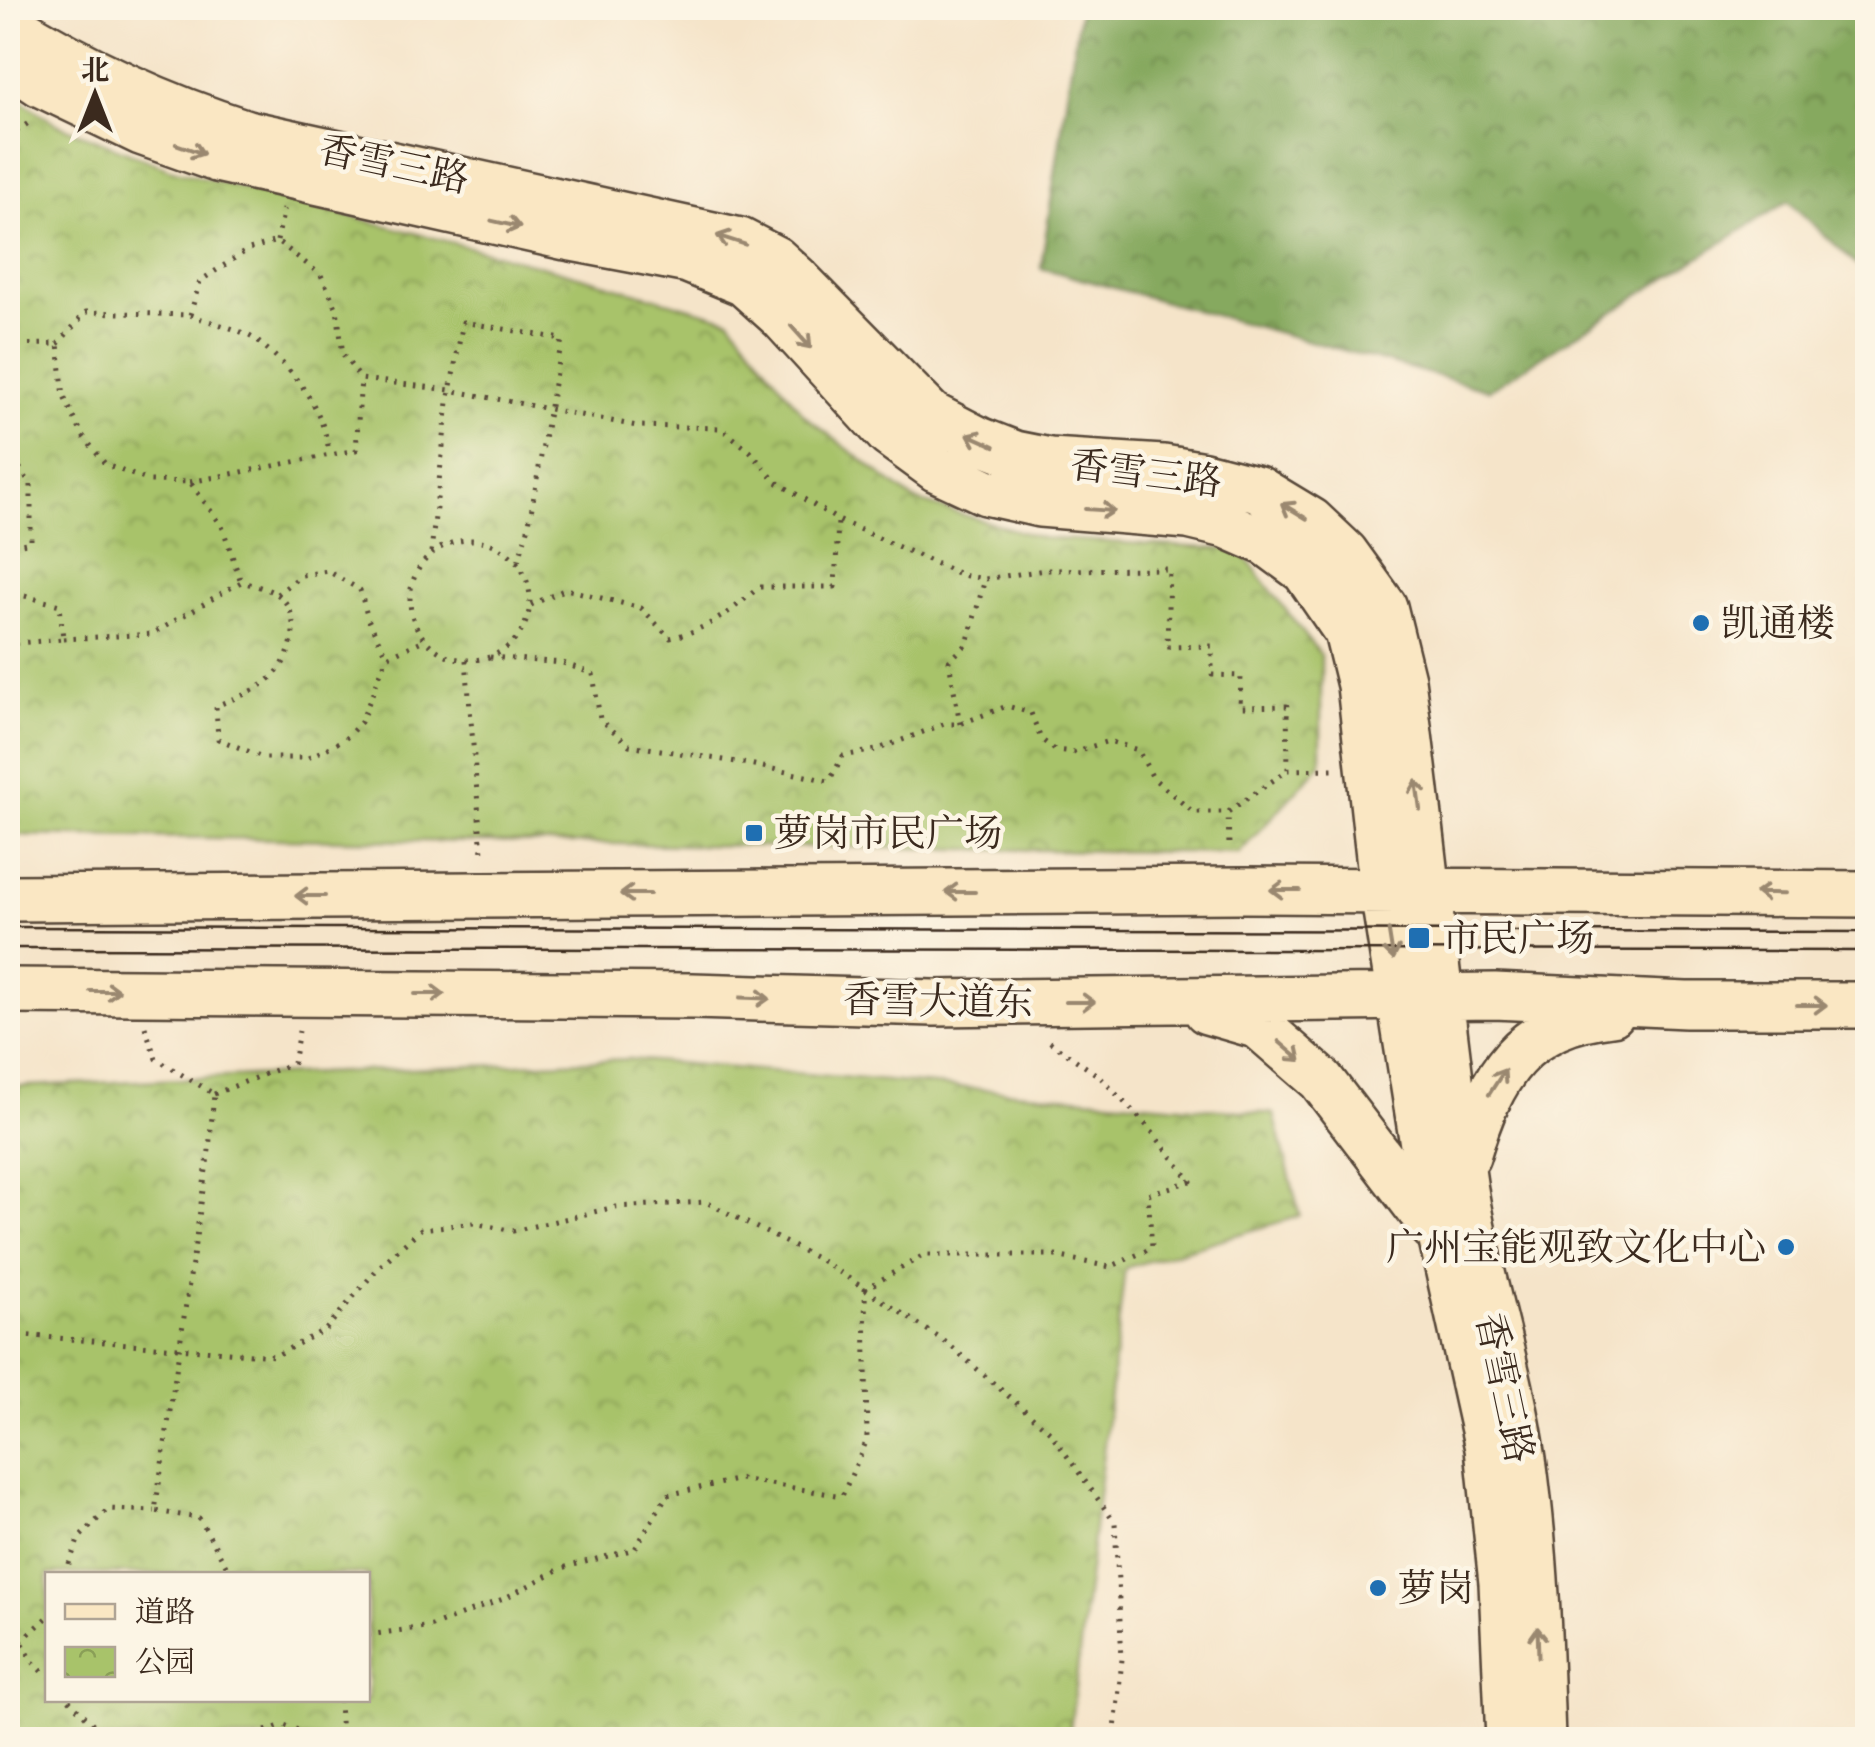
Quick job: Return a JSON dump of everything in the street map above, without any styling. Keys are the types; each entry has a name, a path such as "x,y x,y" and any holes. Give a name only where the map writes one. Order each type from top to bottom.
{"main road":[{"name":"香雪三路","path":"8,24 80,66 145,96 247,132 740,241 775,259 798,278 931,415 979,440 1015,454 1050,461 1163,468 1258,489 1311,521 1345,553 1384,608 1402,680 1430,892 1420,998 1440,1236 1488,1448 1502,1583 1509,1740"},
{"name":"香雪三路","path":"8,62 41,84 141,132 218,159 566,237 688,260 744,282 782,317 889,434 936,469 986,492 1088,510 1188,516 1226,524 1267,543 1305,571 1347,632 1360,685 1383,892 1420,998 1462,1172 1480,1275 1503,1352 1523,1460 1537,1602 1542,1740"},
{"path":"8,898 1613,890 1868,894"},
{"name":"香雪大道东","path":"8,991 693,996 934,1003 1560,998 1686,1005 1868,1005"},
{"path":"1135,1002 1216,1012 1259,1026 1321,1080 1341,1103 1440,1236"},
{"path":"1462,1172 1481,1110 1495,1081 1532,1039 1589,1016 1686,1005"}],"path":[{"path":"277,241 288,194"},
{"path":"190,315 200,280 249,249 277,241"},
{"path":"277,241 321,274 338,309 342,355 361,379 356,450 190,482 150,480 106,466 83,436 64,397 58,344 86,312 190,315 255,339 300,382 326,430 328,453"},
{"path":"431,552 450,390 463,322 562,339 552,408 518,562"},
{"path":"8,344 58,344"},
{"path":"361,379 450,390 637,426 721,428 750,451 775,480 838,520 937,566 985,578 1044,570 1169,569 1167,647 1212,646 1212,675 1241,676 1240,708 1287,706 1288,770"},
{"path":"8,450 32,485 32,542 11,546 13,593 60,606 63,639"},
{"path":"190,482 222,526 241,582"},
{"path":"531,605 566,589 640,608 670,638 696,633 729,614 759,587 835,587 838,520"},
{"path":"490,658 510,645 525,627 531,605 528,582 518,562 500,547 478,539 454,541 431,552 416,572 409,595 412,620 424,640 444,654 466,660 564,664 593,674 600,718 629,745 829,781 843,756 876,750 1007,706 1031,713 1041,739 1055,750 1074,752 1109,741 1138,750 1153,778 1192,812 1228,812 1288,770 1343,769"},
{"path":"277,594 302,575 328,570 360,590 368,619 388,658"},
{"path":"960,724 949,661 967,644 985,578"},
{"path":"8,644 152,634 241,582 277,594 290,609 293,633 288,656 264,683 216,706 218,739 264,758 308,758 345,739 361,722 388,658 424,640"},
{"path":"466,660 482,854"},
{"path":"1228,812 1228,846"},
{"path":"144,1024 156,1058 214,1094"},
{"path":"214,1094 292,1062 300,1026"},
{"path":"865,1289 924,1254 1051,1254 1110,1267 1152,1248 1148,1194 1191,1181 1149,1128 1100,1077 1041,1035"},
{"path":"155,1511 210,1150 214,1094"},
{"path":"8,1370 11,1334 275,1356 326,1329 379,1267 421,1229 474,1223 513,1231 615,1207 706,1202 824,1262 947,1343 1050,1432 1114,1523 1122,1659 1114,1740"},
{"path":"370,1636 432,1626 503,1599 562,1568 636,1549 667,1495 740,1479 842,1496 867,1440 865,1289"},
{"path":"65,1572 79,1538 108,1509 199,1518 230,1572"},
{"path":"8,1616 33,1662 45,1674"},
{"path":"21,1641 45,1621"},
{"path":"72,1702 109,1740"},
{"path":"339,1702 341,1740"},
{"path":"235,1740 284,1725 326,1740"}],"green space":[{"path":"1083,8 1867,8 1867,274 1788,201 1489,390 1041,268 1079,13"},
{"path":"8,91 54,123 172,170 730,319 805,416 914,500 1042,538 1240,550 1321,656 1321,764 1239,853 8,835"},
{"path":"629,1059 1274,1114 1300,1216 1125,1268 1069,1739 8,1739 8,1087"}],"tram line":[{"path":"8,927 1868,932"},
{"path":"8,948 1868,951"}],"place":[{"name":"凯通楼","path":"1701,623"},
{"name":"萝岗市民广场","path":"754,833"},
{"name":"市民广场","path":"1419,938"},
{"name":"广州宝能观致文化中心","path":"1786,1247"},
{"name":"萝岗","path":"1378,1588"}]}
